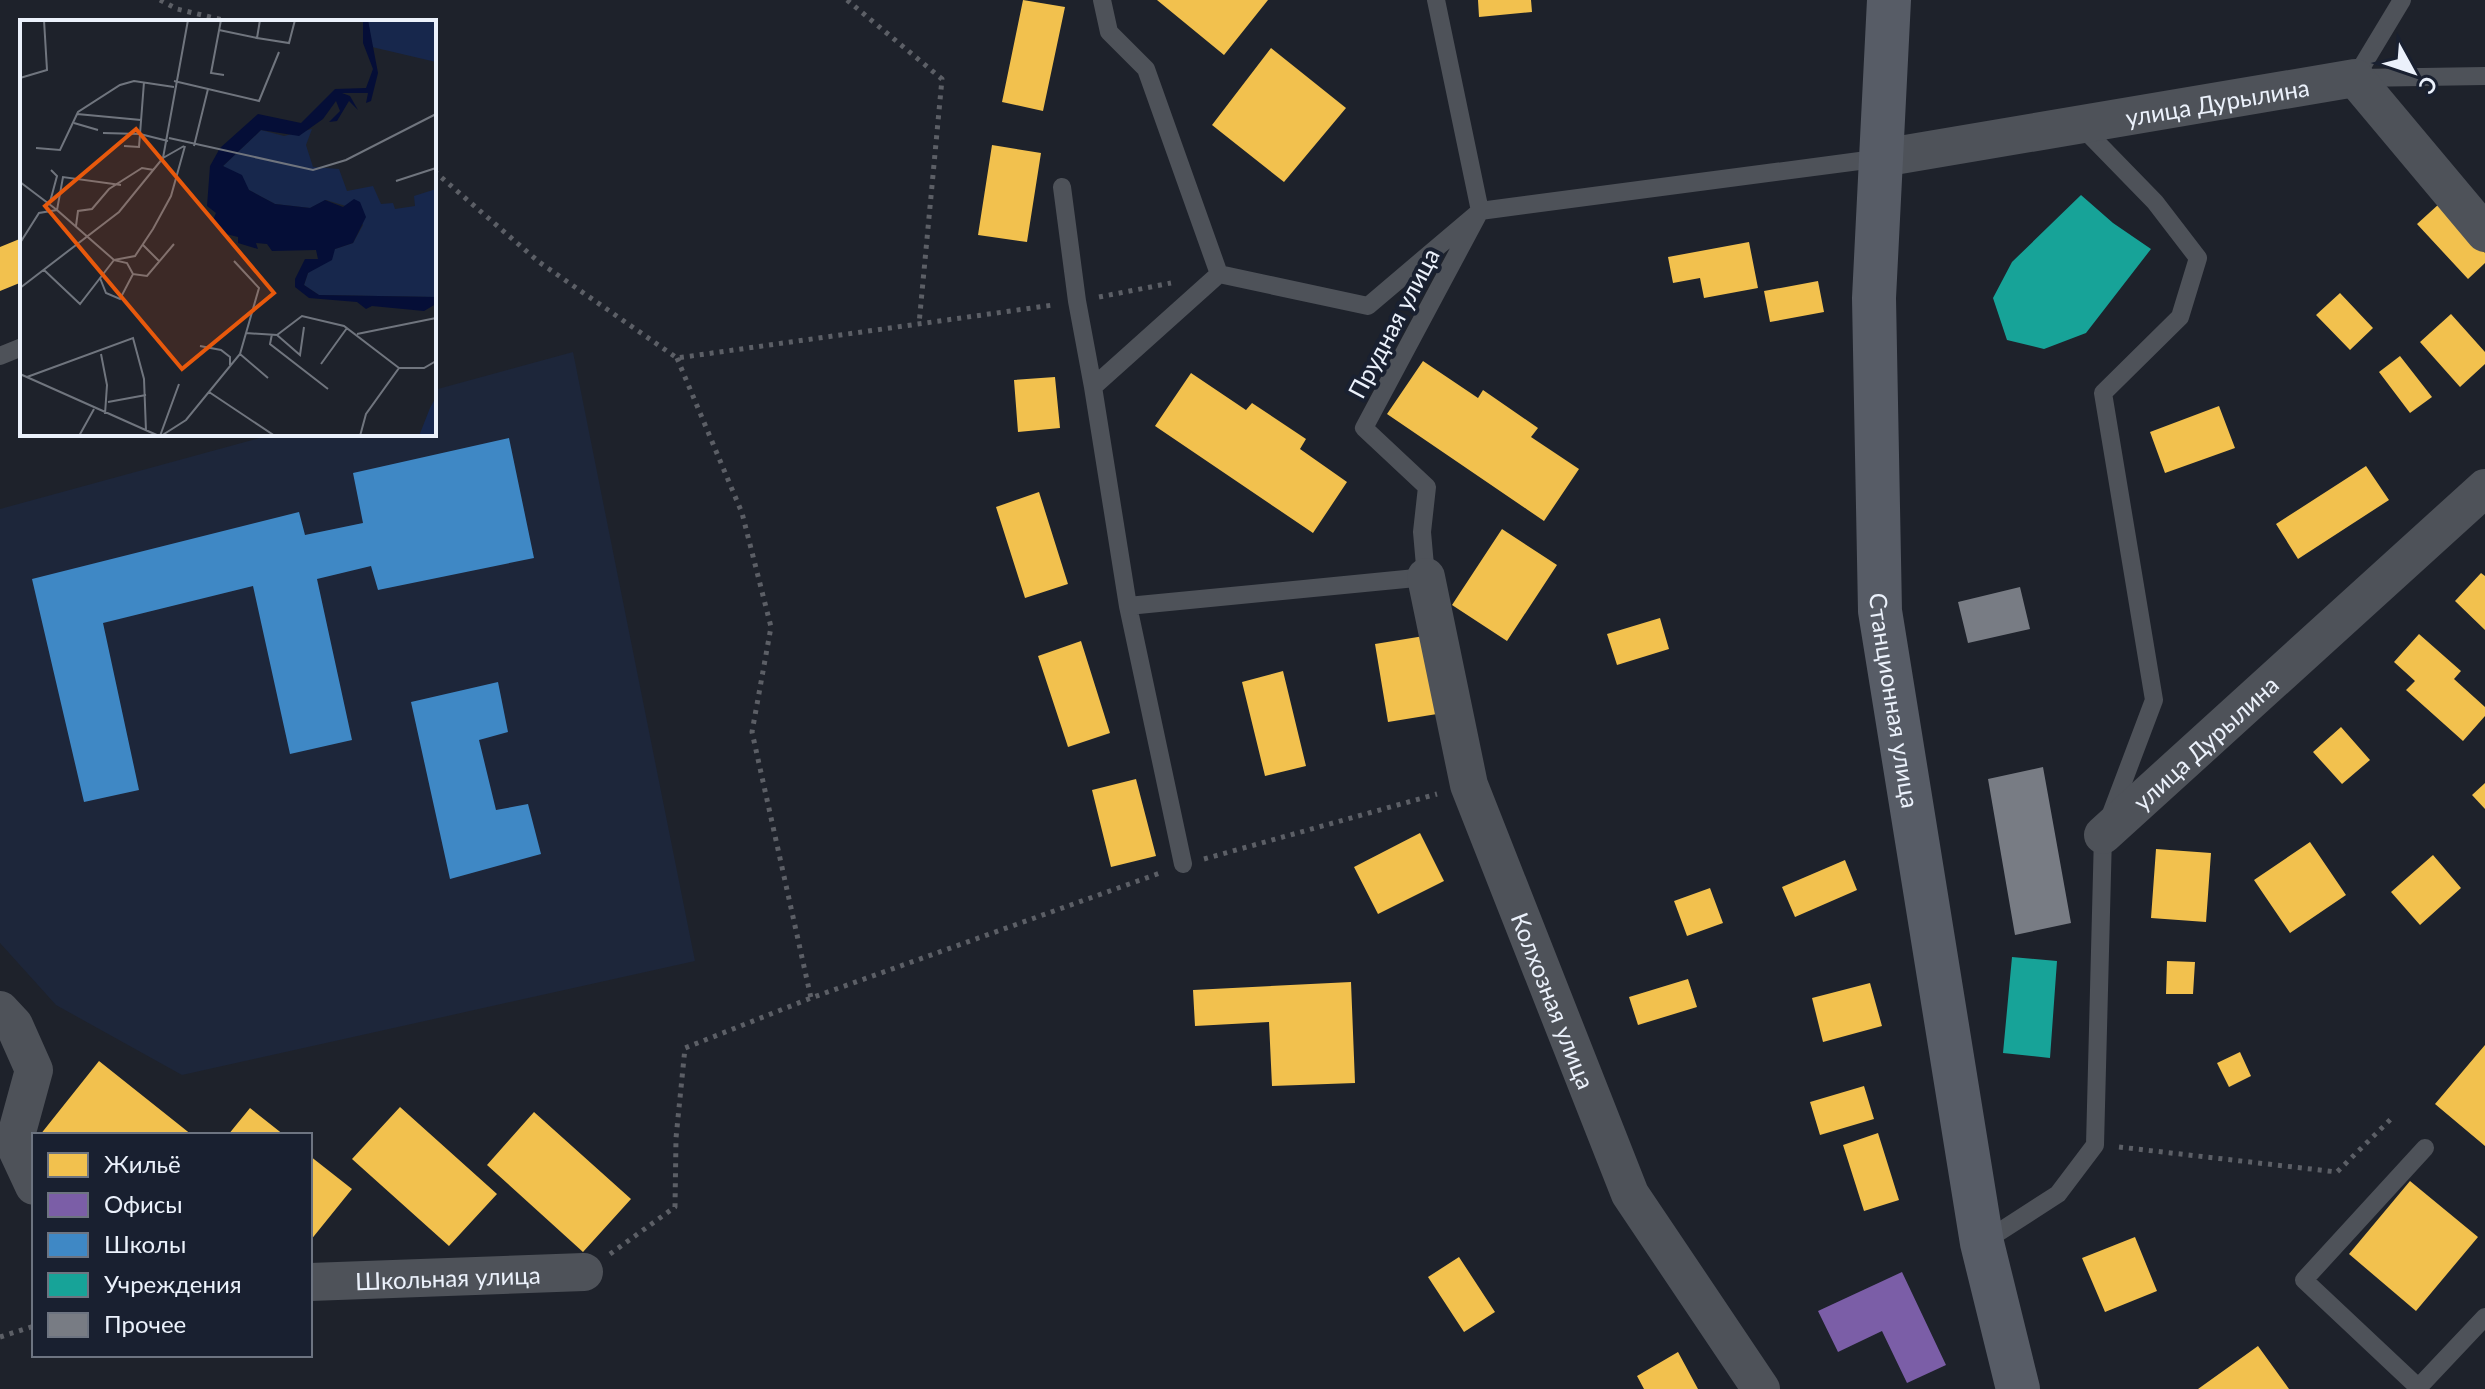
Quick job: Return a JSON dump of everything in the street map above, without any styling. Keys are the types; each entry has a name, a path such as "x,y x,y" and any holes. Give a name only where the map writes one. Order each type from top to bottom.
{"main road":[{"name":"Станционная улица","path":"1889,0 1874,298 1880,611 1982,1243 2018,1389"}],"street":[{"name":"улица Дурылина","path":"1882,158 2355,78"},
{"path":"2355,78 2485,233"},
{"name":"улица Дурылина","path":"2103,835 2485,488"},
{"name":"Колхозная улица","path":"1426,577 1469,785 1630,1194 1761,1389"},
{"path":"0,1010 14,1025 34,1070 14,1143 32,1182"},
{"name":"Школьная улица","path":"312,1282 584,1272"}],"lane":[{"path":"1102,0 1109,32 1146,69 1219,274"},
{"path":"1436,0 1480,211"},
{"path":"2355,78 2402,0"},
{"path":"2355,78 2483,77"},
{"path":"1982,1243 2058,1194 2095,1145 2103,835 2154,700 2103,393 2180,317 2198,258 2155,202 2080,125"},
{"path":"1219,274 1368,306 1480,211 1882,158"},
{"path":"1062,187 1077,301 1128,606 1183,864"},
{"name":"Прудная улица","path":"1426,577 1422,532 1427,487 1364,428 1480,211"},
{"path":"1093,387 1219,274"},
{"path":"0,356 20,348"},
{"path":"1128,606 1426,577"},
{"path":"2425,1148 2304,1280 2419,1389 2485,1317"}],"path":[{"path":"160,0 177,9 223,20"},
{"path":"847,0 942,79 919,324"},
{"path":"436,173 539,262 677,358 742,513 771,627 752,732 811,998"},
{"path":"677,358 1077,301 1219,274"},
{"path":"584,1272 675,1207 676,1138 685,1048 811,998 1183,864 1469,785"},
{"path":"2095,1145 2337,1172 2392,1118"},
{"path":"0,1337 32,1327"}],"shaded area":[{"path":"573,352 695,961 182,1075 56,1005 0,943 0,509 267,436 436,436 436,389"}],"building: Жильё":[{"path":"1023,0 1065,7 1043,111 1002,102"},
{"path":"1157,0 1268,0 1224,55"},
{"path":"1478,0 1531,0 1532,12 1479,17"},
{"path":"1271,48 1346,108 1284,182 1212,125"},
{"path":"992,145 1041,153 1027,242 978,235"},
{"path":"2439,204 2485,253 2485,263 2468,279 2417,224"},
{"path":"20,239 20,283 0,291 0,247"},
{"path":"1749,242 1758,288 1704,298 1700,278 1673,283 1668,257"},
{"path":"1818,281 1824,312 1770,322 1764,291"},
{"path":"2340,293 2373,328 2350,350 2316,315"},
{"path":"2451,314 2485,352 2485,364 2460,387 2420,342"},
{"path":"2400,356 2432,397 2410,413 2379,372"},
{"path":"1423,361 1478,398 1483,390 1538,428 1531,437 1579,469 1544,521 1387,414"},
{"path":"1191,373 1246,410 1252,403 1306,439 1300,449 1347,482 1313,533 1155,426"},
{"path":"1055,377 1060,428 1018,432 1014,380"},
{"path":"2219,406 2235,448 2165,473 2150,432"},
{"path":"2366,466 2389,500 2298,559 2276,524"},
{"path":"1039,492 1068,584 1025,598 996,507"},
{"path":"1502,529 1557,565 1507,641 1452,605"},
{"path":"2481,573 2485,576 2485,630 2455,601"},
{"path":"1660,618 1669,649 1617,665 1607,634"},
{"path":"2419,634 2461,671 2454,679 2485,707 2485,716 2463,741 2406,690 2415,681 2394,662"},
{"path":"1424,636 1437,714 1388,722 1375,644"},
{"path":"1081,641 1110,733 1068,747 1038,656"},
{"path":"1283,671 1306,766 1265,776 1242,682"},
{"path":"2341,727 2370,760 2342,784 2313,752"},
{"path":"1136,779 1156,856 1111,867 1092,790"},
{"path":"2485,783 2485,809 2472,795"},
{"path":"1420,833 1444,881 1378,914 1354,867"},
{"path":"2310,842 2346,895 2290,933 2254,880"},
{"path":"2156,849 2211,853 2206,922 2151,918"},
{"path":"2433,855 2461,888 2420,925 2391,892"},
{"path":"1845,860 1857,890 1795,917 1782,887"},
{"path":"1710,888 1723,923 1687,936 1674,901"},
{"path":"2167,961 2195,962 2193,994 2166,994"},
{"path":"1688,979 1697,1007 1638,1025 1629,997"},
{"path":"1351,982 1355,1083 1272,1086 1269,1022 1195,1026 1193,990"},
{"path":"1870,983 1882,1026 1823,1042 1812,998"},
{"path":"2485,1045 2485,1146 2435,1104"},
{"path":"2240,1052 2251,1076 2229,1087 2217,1063"},
{"path":"99,1061 189,1133 42,1133"},
{"path":"1864,1086 1874,1119 1820,1135 1810,1102"},
{"path":"400,1107 497,1194 449,1246 352,1159"},
{"path":"250,1108 281,1133 230,1133"},
{"path":"534,1112 631,1199 583,1252 487,1165"},
{"path":"1878,1133 1899,1200 1864,1211 1843,1145"},
{"path":"312,1158 352,1189 312,1239"},
{"path":"2410,1181 2478,1237 2416,1311 2349,1254"},
{"path":"2135,1237 2157,1291 2105,1312 2082,1258"},
{"path":"1459,1257 1495,1312 1464,1332 1428,1277"},
{"path":"2258,1346 2289,1389 2198,1389"},
{"path":"1678,1352 1698,1389 1644,1389 1637,1376"}],"building: Офисы":[{"path":"1902,1272 1946,1365 1907,1383 1882,1331 1838,1352 1818,1311"}],"building: Школы":[{"path":"509,438 534,558 378,590 371,566 317,579 352,740 290,754 253,586 103,623 139,790 84,802 32,579 299,512 305,535 363,523 353,473"},
{"path":"498,682 508,732 479,740 496,810 528,804 541,854 450,879 411,702"}],"building: Учреждения":[{"path":"2081,195 2113,223 2151,249 2086,333 2044,349 2007,340 1993,298 2012,262"},
{"path":"2012,957 2057,961 2050,1058 2003,1053"}],"building: Прочее":[{"path":"2020,587 2030,629 1968,643 1958,602"},
{"path":"2043,767 2071,923 2015,935 1988,779"}]}
